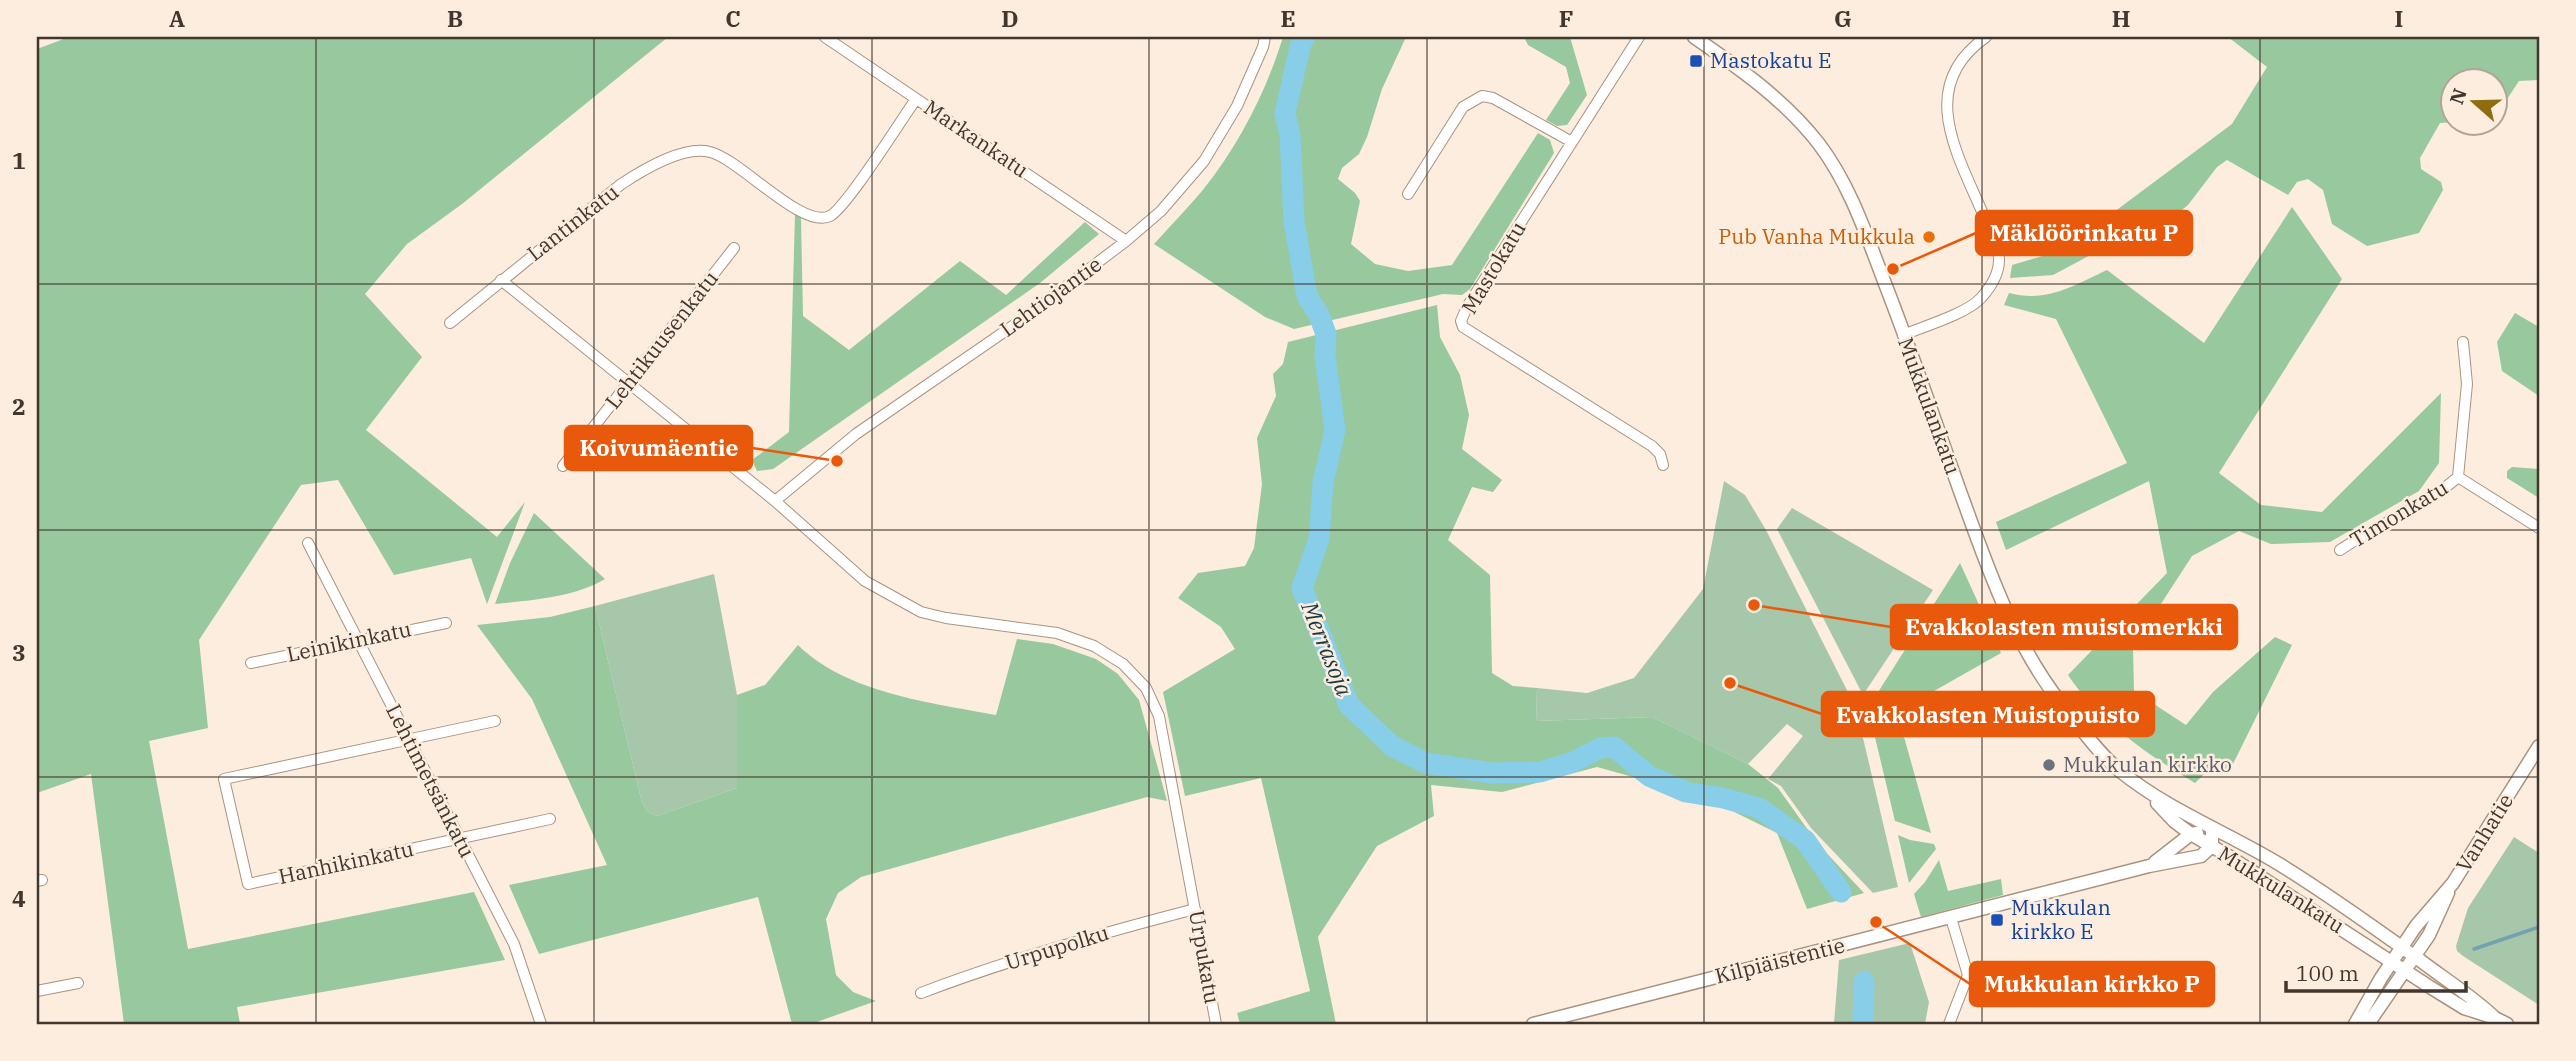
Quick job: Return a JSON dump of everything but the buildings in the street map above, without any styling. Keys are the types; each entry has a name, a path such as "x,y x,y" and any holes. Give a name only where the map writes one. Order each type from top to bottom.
{"street":[{"name":"Markankatu","path":"825,37 1126,241"},
{"name":"Lehtiojantie","path":"775,501 856,434 1027,316 1161,211 1204,161 1237,106 1265,37"},
{"name":"Mastokatu","path":"1639,37 1467,307 1461,321 1463,327 1652,446 1660,454 1663,465"},
{"name":"Mukkulankatu","path":"1694,37 1751,77 1784,106 1818,143 1838,173 1856,209 1978,543 2008,616 2061,704 2117,769 2182,813 2280,865 2402,947 2507,1024"},
{"path":"1903,335 1966,308 1979,300 1994,280 1999,260 1995,241 1953,146 1947,121 1952,75 1962,58 1986,37"},
{"path":"1408,194 1463,107 1482,96 1493,98 1572,142"},
{"name":"Lantinkatu","path":"450,323 620,185 648,167 679,156 697,151 710,152 742,168 777,198 820,219 831,215 846,199 916,99"},
{"name":"Lehtikuusenkatu","path":"563,466 734,248"},
{"name":"Urpukatu","path":"501,280 775,501 864,581 921,612 946,618 1057,633 1094,646 1123,664 1146,688 1159,716 1216,1024"},
{"name":"Timonkatu","path":"2340,550 2366,532 2435,495 2458,477 2467,384 2463,342"},
{"name":"Timonkatu","path":"2458,477 2539,528"},
{"name":"Lehtimetsänkatu","path":"308,543 513,944 541,1024"},
{"name":"Leinikinkatu","path":"251,663 357,639 446,623"},
{"path":"407,738 495,721"},
{"name":"Hanhikinkatu","path":"407,738 224,779 248,884 550,819"},
{"name":"Vanhatie","path":"2368,1024 2430,935 2453,883 2539,746"},
{"name":"Mukkulankatu","path":"2148,791 2175,822 2191,834 2465,1009 2495,1017"},
{"path":"2212,828 2212,846"},
{"name":"Kilpiäistentie","path":"2149,866 2191,834 2212,828"},
{"name":"Kilpiäistentie","path":"1532,1024 2149,866 2201,856 2212,846"},
{"name":"Vanhatie","path":"2355,1024 2392,961 2423,916 2453,883"},
{"name":"Urpupolku","path":"920,992 967,974 1109,931 1195,909"},
{"path":"1950,1024 1968,975 1951,918"},
{"path":"37,991 78,982"}],"green space":[{"path":"69,37 668,37 462,204 407,244 365,294 422,357 366,430 497,537 525,502 487,604 471,558 394,575 338,480 301,485 199,640 208,728 149,741 188,949 474,892 505,960 237,1007 240,1024 124,1024 91,774 37,793 37,49"},
{"path":"1283,37 1406,37 1382,89 1359,154 1342,168 1338,179 1355,193 1360,201 1351,244 1375,264 1408,271 1452,265 1538,133 1550,140 1554,153 1470,289 1462,295 1443,294 1294,329 1265,317 1154,244 1202,191 1228,155 1260,98"},
{"path":"1524,37 1570,37 1587,95 1567,125 1557,126 1546,120 1570,83 1566,67 1528,45"},
{"path":"2228,37 2539,37 2539,80 2519,81 2510,95 2510,66 2440,66 2440,123 2420,158 2421,169 2441,182 2443,190 2419,233 2367,246 2332,224 2323,190 2308,179 2297,182 2288,195 2227,160 2217,167 2188,205 2171,219 2100,250 2053,275 2010,278 2012,265 2063,250 2232,124 2267,67"},
{"path":"2292,207 2342,279 2219,473 2261,505 2322,512 2441,393 2439,463 2419,491 2330,542 2271,544 2239,531 2192,556 2133,647 2134,691 2186,725 2213,692 2275,637 2292,645 2230,770 2206,772 2195,783 2160,761 2109,722 2080,692 2068,675 2167,573 2149,481 2006,550 1996,522 2127,463 2056,319 2004,305 2009,293 2022,296 2047,294 2071,287 2107,270 2204,343"},
{"path":"795,214 801,218 803,316 849,350 960,261 1006,295 1085,222 1099,234 1040,283 773,469 757,471 752,460 789,432"},
{"path":"1437,305 1440,337 1460,375 1469,415 1462,449 1502,480 1493,492 1472,487 1448,540 1490,575 1492,673 1513,686 1537,688 1536,721 1652,717 1748,764 1778,788 1818,844 1864,893 1807,909 1777,833 1712,801 1681,796 1644,780 1597,767 1502,792 1431,785 1434,816 1377,846 1318,937 1336,1024 1240,1024 1237,1013 1310,991 1261,778 1185,796 1163,692 1235,649 1221,627 1178,598 1198,573 1245,566 1254,548 1262,484 1257,438 1276,396 1273,374 1283,364 1288,342"},
{"path":"2515,313 2539,327 2539,396 2502,371 2497,342"},
{"path":"2512,467 2539,469 2539,498 2507,478 2507,471"},
{"path":"1724,481 1745,495 1766,530 1856,708 1898,887 1873,893 1811,828 1781,786 1768,779 1803,736 1787,724 1748,764 1652,717 1536,721 1537,688 1587,693 1634,678 1703,589"},
{"path":"1792,508 1933,590 1863,695 1777,529"},
{"path":"534,513 605,579 566,594 495,604 510,563"},
{"path":"1960,563 2001,653 1897,712 1931,833 1895,821 1868,708"},
{"path":"714,574 737,695 737,788 657,816 648,812 642,803 595,606"},
{"path":"595,606 642,803 648,812 657,816 737,788 737,695 765,685 798,645 818,661 865,685 918,700 996,715 1017,639 1053,644 1096,659 1118,674 1139,700 1167,801 1147,797 861,877 838,893 826,919 836,975 853,992 876,1001 811,1024 792,1024 758,897 539,954 509,885 607,865 532,699 477,625 550,617"},
{"path":"1898,835 1934,844 1936,849 1909,883"},
{"path":"2514,837 2539,853 2539,1005 2463,956 2456,946 2468,908"},
{"path":"1939,860 1948,891 2001,879 2003,895 1921,917 1914,894"},
{"path":"1910,943 1929,1002 1925,1024 1834,1024 1839,960"}],"waterway":[{"name":"Merrasoja","path":"1305,37 1301,43 1285,113 1290,135 1294,221 1307,296 1319,315 1326,334 1325,356 1335,430 1323,483 1319,539 1302,588 1349,705 1392,746 1426,763 1492,773 1540,772 1573,762 1600,748 1614,747 1649,776 1686,792 1759,808 1805,840 1841,892"},
{"path":"2474,949 2539,927"},
{"name":"Merrasoja","path":"1863,1024 1864,982"}],"place":[{"name":"Mastokatu E","path":"1696,61"},
{"name":"Pub Vanha Mukkula","path":"1929,237"},
{"name":"Mäklöörinkatu P","path":"1893,269"},
{"name":"Koivumäentie","path":"837,461"},
{"name":"Evakkolasten muistomerkki","path":"1754,605"},
{"name":"Evakkolasten Muistopuisto","path":"1730,683"},
{"name":"Mukkulan kirkko","path":"2049,765"},
{"name":"Mukkulan kirkko E","path":"1997,920"},
{"name":"Mukkulan kirkko P","path":"1876,922"}]}
